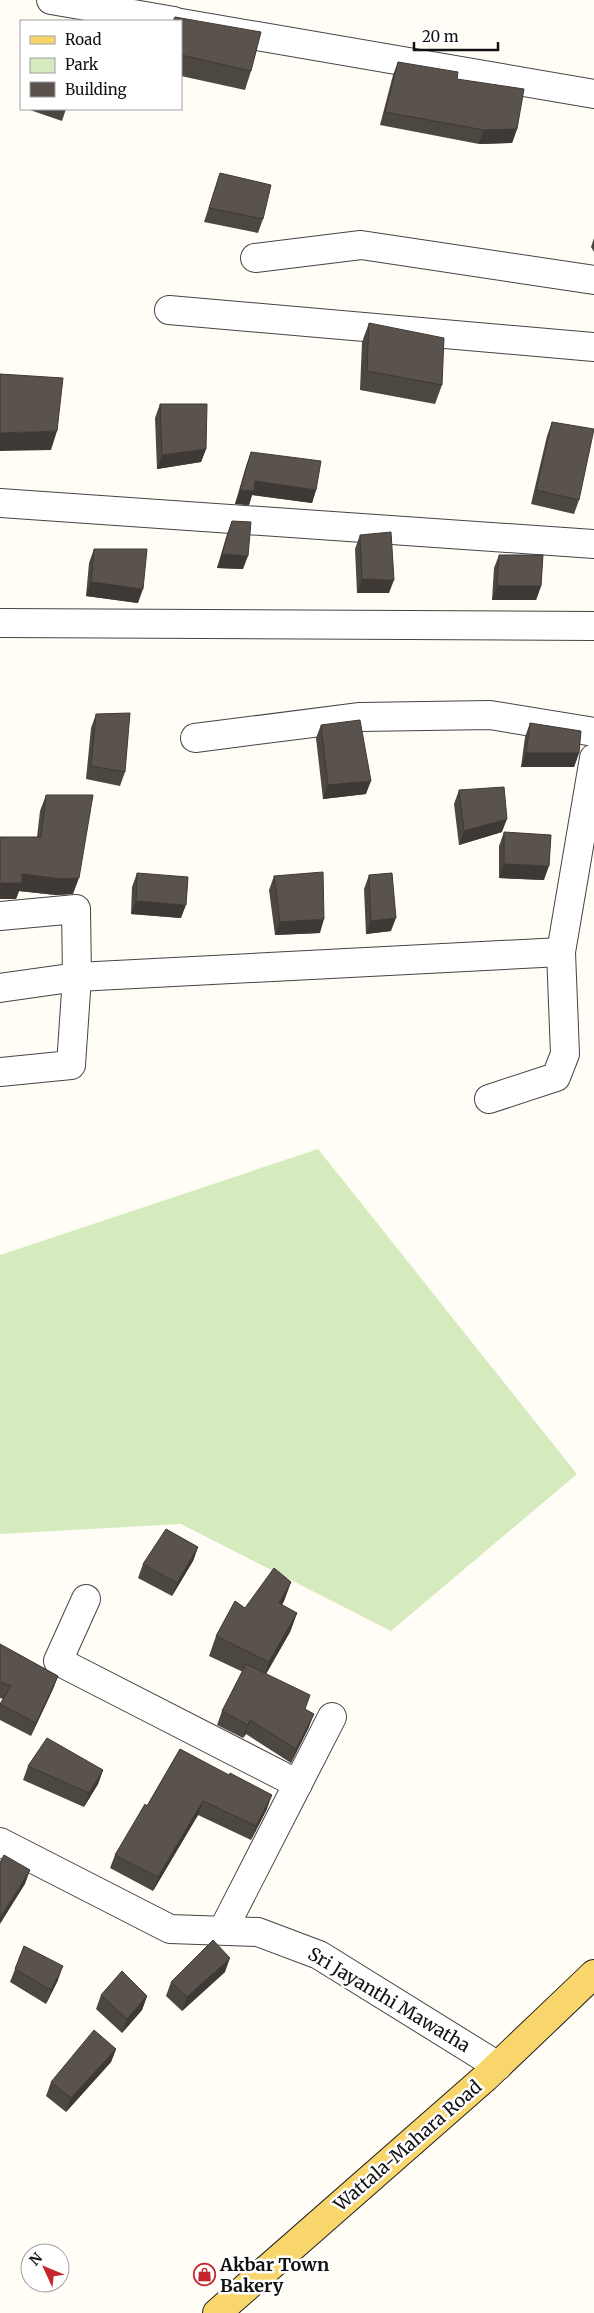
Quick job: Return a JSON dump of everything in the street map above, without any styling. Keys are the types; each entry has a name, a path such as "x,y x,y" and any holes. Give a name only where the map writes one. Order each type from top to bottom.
{"main road":[{"name":"Wattala-Mahara Road","path":"227,2310 498,2066 594,1974"}],"street":[{"path":"51,0 168,20"},
{"path":"182,22 594,94"},
{"path":"255,258 360,245 594,280"},
{"path":"169,310 594,348"},
{"path":"0,503 594,544"},
{"path":"0,623 594,626"},
{"path":"195,738 360,717 490,715 594,732"},
{"path":"489,1099 556,1077 565,1054 561,952 594,758"},
{"path":"0,916 76,909 77,977 71,1065 0,1072"},
{"path":"0,988 77,977 561,952"},
{"path":"86,1599 58,1661 298,1784"},
{"path":"223,1930 332,1717"},
{"name":"Sri Jayanthi Mawatha","path":"0,1842 170,1929 258,1932 319,1954 498,2066"}],"green space":[{"path":"318,1149 577,1474 391,1631 181,1524 0,1534 0,1255"}],"building":[{"path":"175,17 261,32 251,71 182,55 182,20 174,20"},
{"path":"398,62 458,72 457,79 524,89 517,129 484,130 385,112"},
{"path":"220,173 271,185 263,219 209,208"},
{"path":"369,323 444,338 442,385 367,371"},
{"path":"0,374 63,378 57,431 0,433"},
{"path":"160,404 207,404 206,449 162,455"},
{"path":"552,422 594,429 579,500 536,490"},
{"path":"251,452 321,461 316,490 255,481 254,491 240,490"},
{"path":"232,521 251,522 248,556 222,554"},
{"path":"391,532 394,580 362,579 360,535"},
{"path":"94,549 147,549 143,589 91,582"},
{"path":"499,555 543,555 541,586 497,586"},
{"path":"130,713 125,772 91,766 96,714"},
{"path":"360,720 371,781 328,785 321,725"},
{"path":"530,723 581,731 579,753 526,753"},
{"path":"504,787 507,819 464,831 459,790"},
{"path":"46,795 93,795 79,878 62,879 22,874 22,883 0,883 0,837 41,837"},
{"path":"504,832 551,835 549,866 504,864"},
{"path":"323,872 324,919 280,922 274,876"},
{"path":"137,873 188,877 186,905 136,901"},
{"path":"392,873 396,918 371,921 369,875"},
{"path":"166,1529 198,1547 177,1583 143,1564"},
{"path":"274,1568 291,1582 279,1603 297,1613 269,1662 216,1636 235,1601 245,1608"},
{"path":"0,1644 58,1676 36,1723 0,1704 11,1686 0,1682"},
{"path":"246,1664 310,1695 305,1709 314,1714 296,1749 250,1720 248,1725 222,1711"},
{"path":"47,1738 103,1770 89,1793 28,1766"},
{"path":"180,1749 272,1795 256,1826 203,1801 158,1877 115,1855 145,1804 147,1806"},
{"path":"4,1855 30,1870 0,1918 0,1862"},
{"path":"213,1940 230,1958 187,1997 171,1982"},
{"path":"24,1946 63,1966 51,1990 15,1969"},
{"path":"122,1971 147,1996 127,2019 101,1995"},
{"path":"94,2030 116,2049 71,2098 51,2082"}],"place":[{"name":"Akbar Town Bakery","path":"204,2275"}]}
